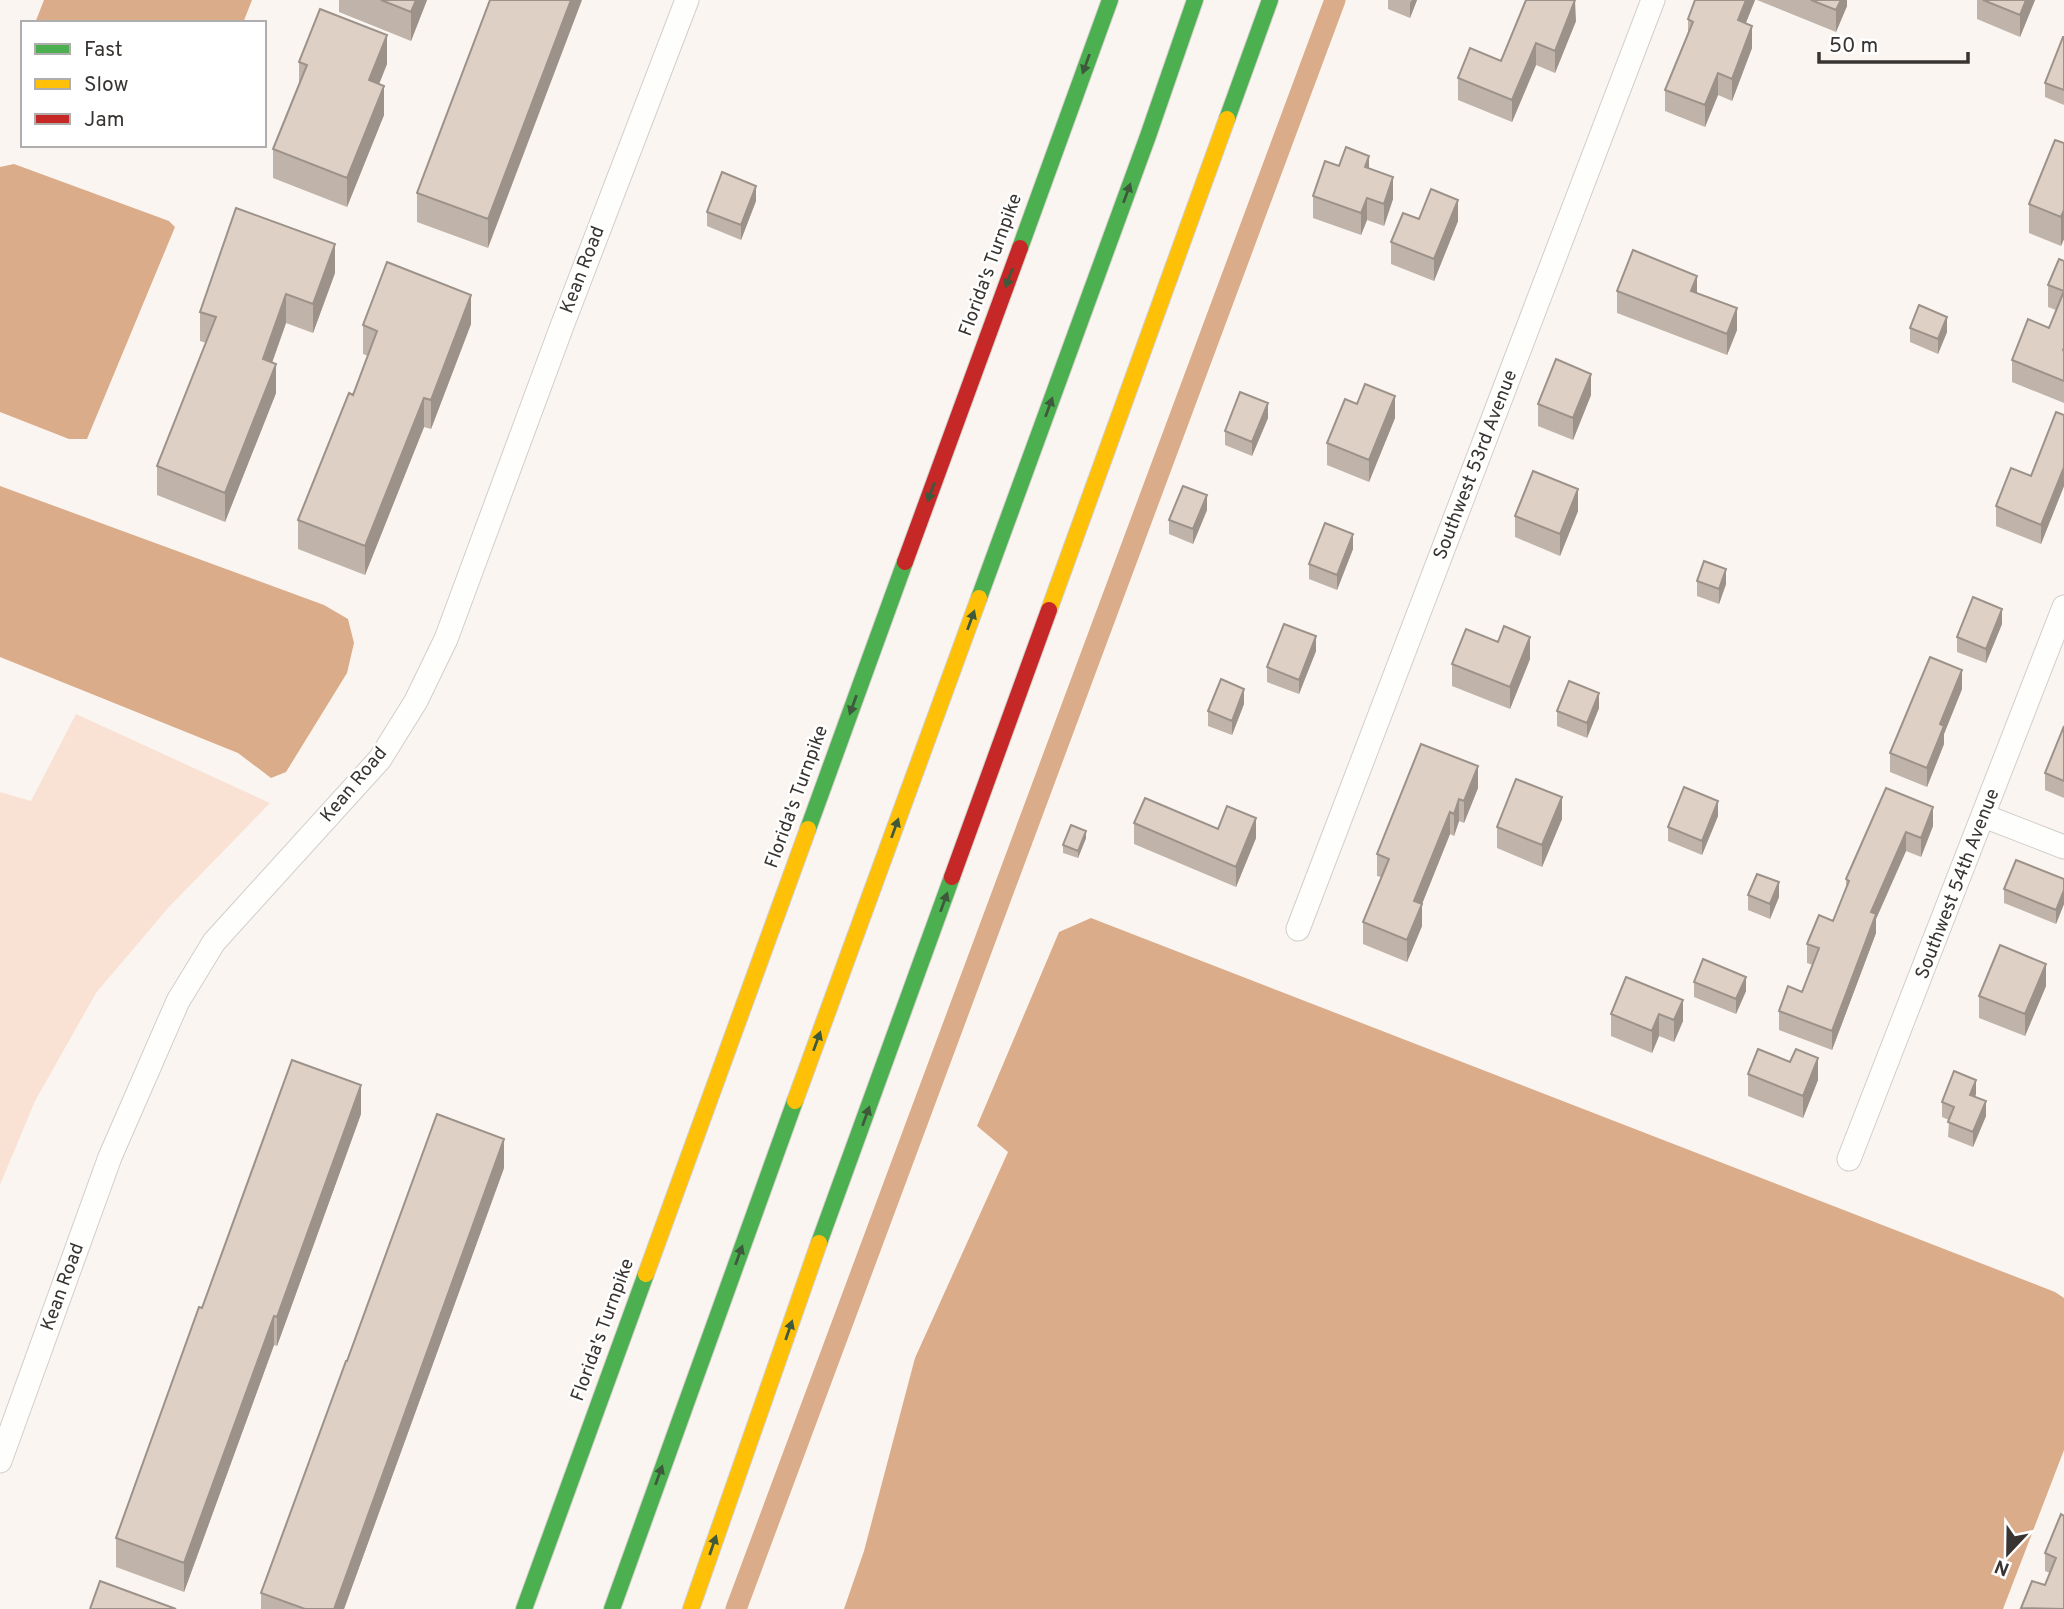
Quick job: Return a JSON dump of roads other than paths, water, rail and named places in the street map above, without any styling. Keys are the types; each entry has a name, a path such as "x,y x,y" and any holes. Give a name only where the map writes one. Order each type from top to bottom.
{"highway":[{"name":"Florida's Turnpike","path":"524,1609 1110,0"},
{"path":"612,1609 698,1365 1144,149 1195,0"},
{"path":"691,1609 820,1242 1270,0"}],"street":[{"name":"Kean Road","path":"0,1461 110,1157 178,1002 214,942 380,759 416,701 446,639 687,0"},
{"name":"Southwest 53rd Avenue","path":"1298,929 1653,0"},
{"name":"Southwest 54th Avenue","path":"1849,1160 2064,607"},
{"path":"1984,816 2064,847"}],"waterway":[{"path":"736,1609 1335,0"}]}
